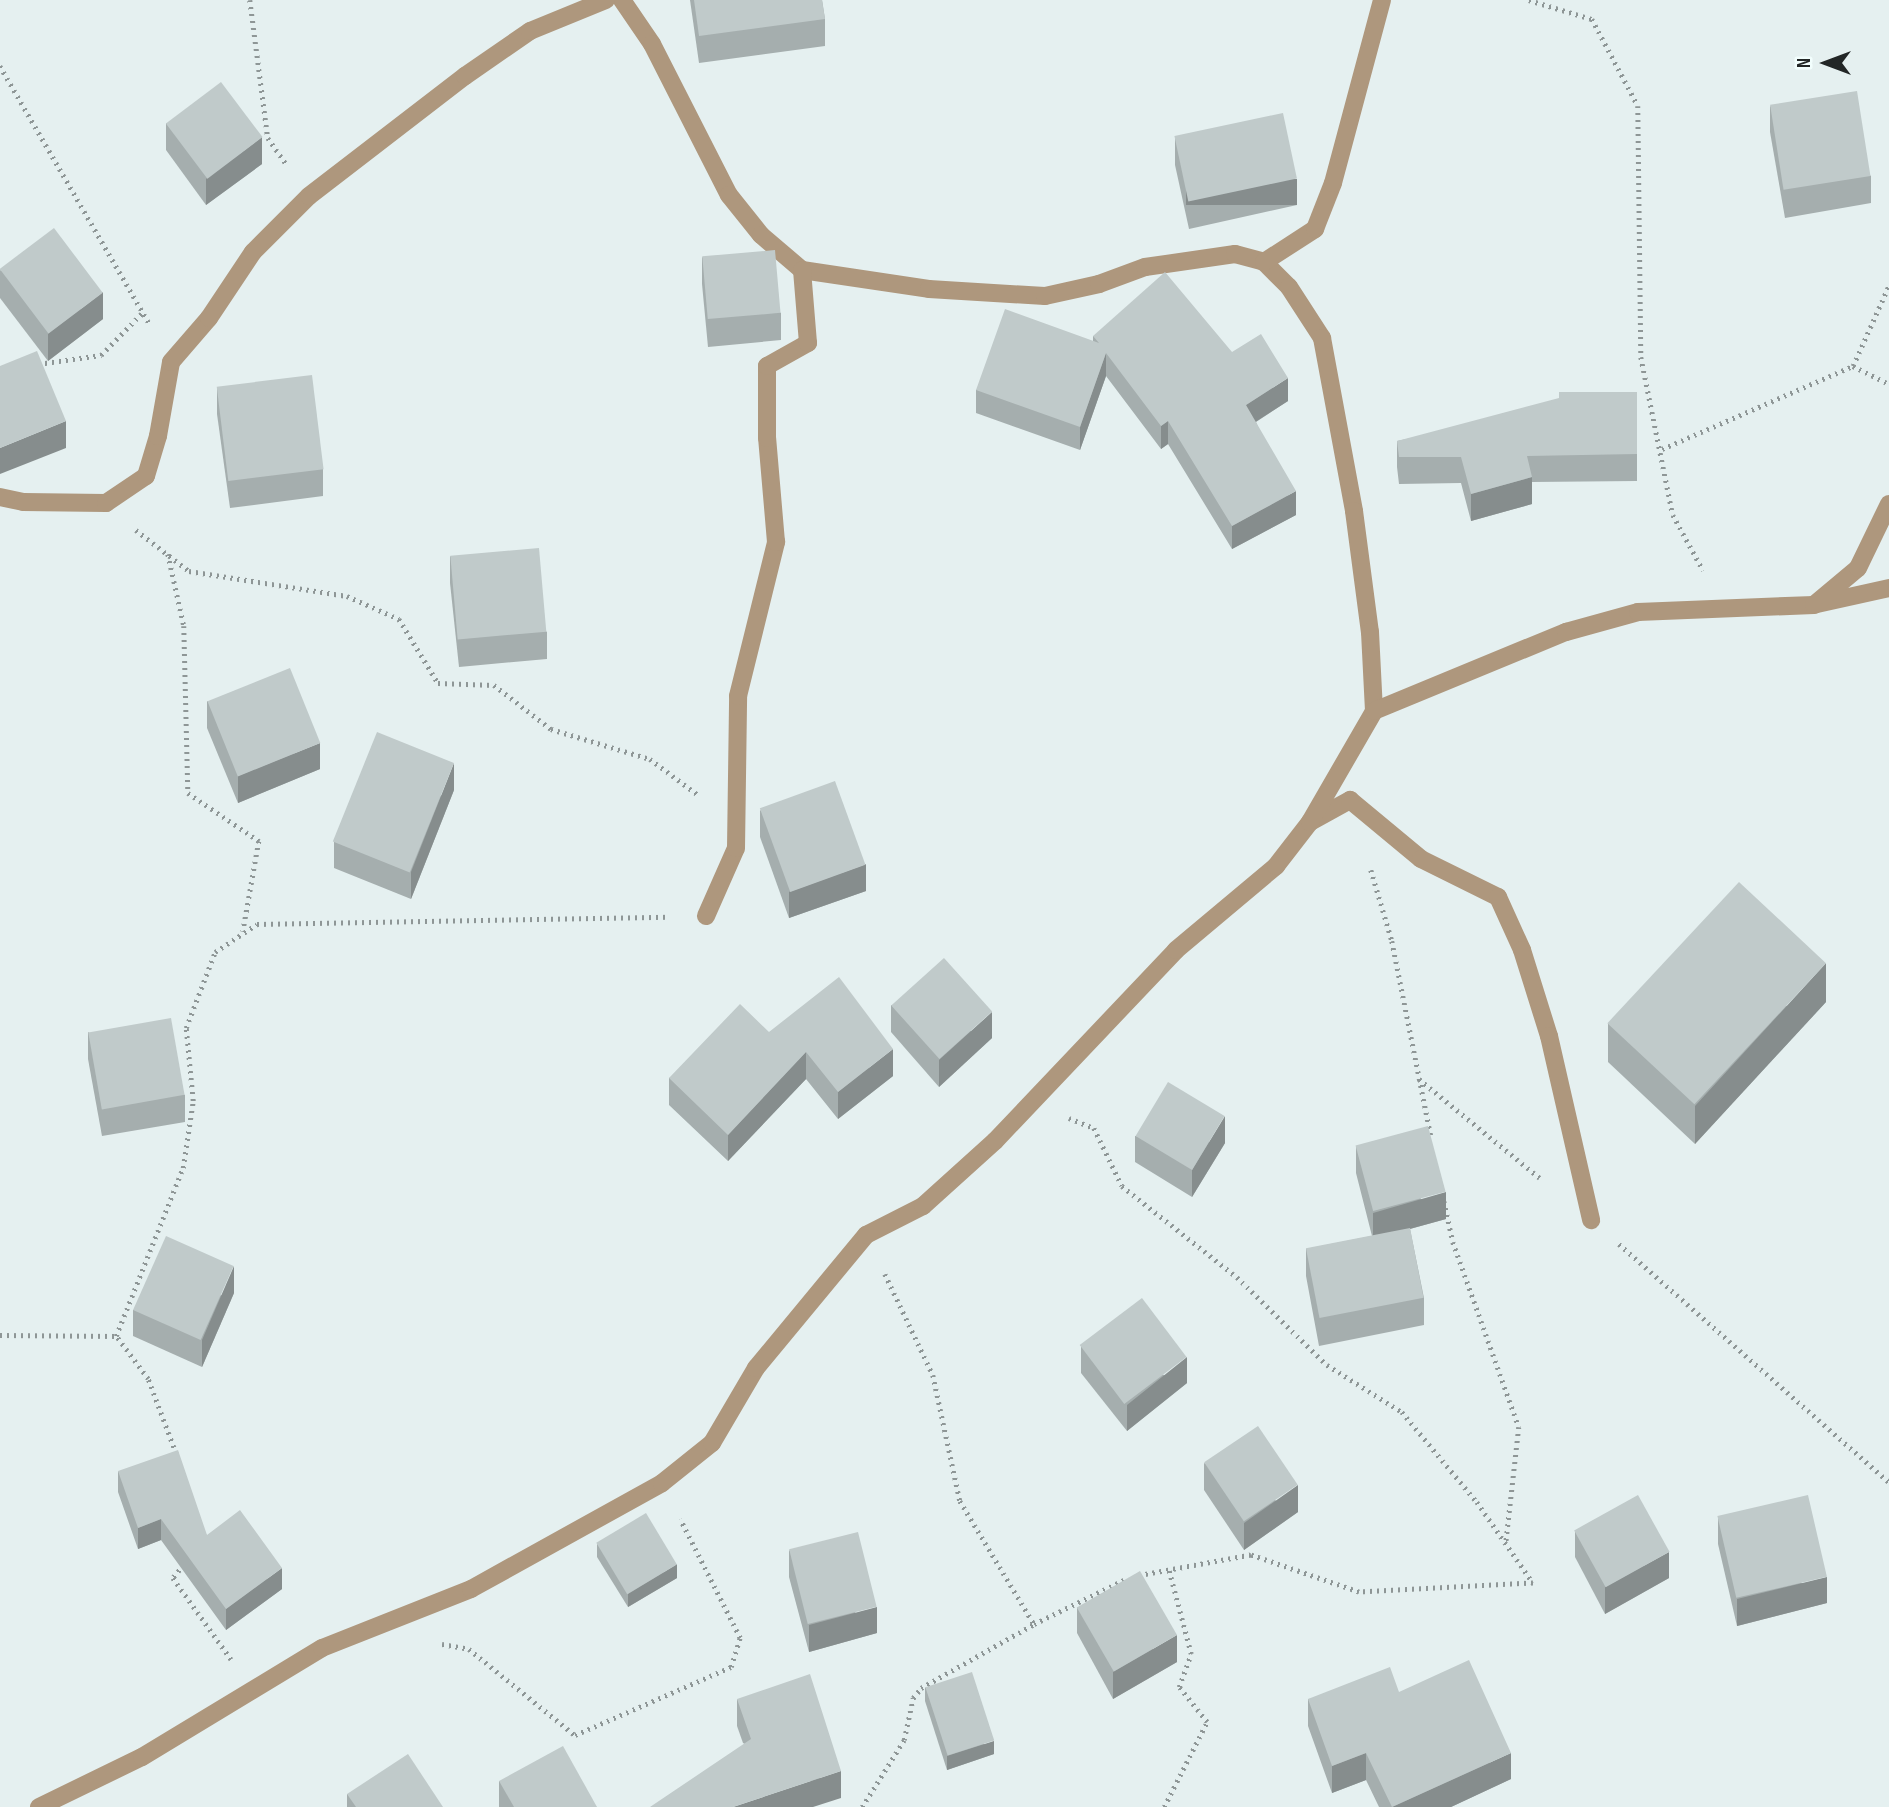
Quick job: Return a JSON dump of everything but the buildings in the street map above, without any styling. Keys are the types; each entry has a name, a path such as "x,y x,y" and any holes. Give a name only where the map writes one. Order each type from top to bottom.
{"street":[{"path":"0,497 23,502 106,503 146,476 158,436 171,362 209,318 253,253 309,196 391,130 530,30 606,0"},
{"path":"38,1807 142,1757 322,1648 471,1589 662,1483 712,1443 756,1368 866,1236 923,1206 1033,1103 1176,950 1276,866 1310,822 1374,711 1370,632 1356,524 1322,338 1289,287 1264,262 1235,254 1145,267 1099,284 1045,296 929,289 802,270 761,235 729,195 652,44 622,0"},
{"path":"1264,262 1315,229 1333,183 1382,0"},
{"path":"706,916 736,848 738,696 776,542 767,438 767,366 808,343 802,270"},
{"path":"1814,605 1858,568 1889,504"},
{"path":"1374,711 1578,629 1638,612 1725,611 1814,605 1889,588"},
{"path":"1310,822 1350,800 1420,859 1498,897 1522,950 1549,1036 1591,1220"}],"path":[{"path":"250,0 268,138 309,196"},
{"path":"1530,0 1592,19 1638,106 1641,357 1662,449 1673,515 1725,611"},
{"path":"0,66 171,362"},
{"path":"1662,449 1853,366 1889,285"},
{"path":"23,366 102,355 143,312"},
{"path":"1853,366 1889,384"},
{"path":"106,503 189,570 347,596 399,619 438,683 494,685 551,729 650,759 736,823"},
{"path":"168,554 184,626 188,793 258,842 243,933"},
{"path":"1369,864 1392,942 1433,1147"},
{"path":"116,1336 183,1168 193,1101 186,1028 215,952 257,924 706,916"},
{"path":"1419,1079 1591,1220 1889,1482"},
{"path":"862,1807 904,1740 913,1698 921,1688 1034,1624 1129,1577 1251,1555 1359,1592 1533,1583 1506,1544 1402,1412 1327,1365 1237,1277 1122,1186 1094,1128 1033,1103"},
{"path":"1442,1188 1453,1242 1519,1427 1506,1544"},
{"path":"866,1236 933,1375 960,1501 1034,1624"},
{"path":"0,1335 116,1336"},
{"path":"116,1336 148,1379 179,1464"},
{"path":"437,1644 469,1649 575,1735 731,1667 740,1638 662,1483"},
{"path":"190,1558 173,1578 252,1689"},
{"path":"1164,1807 1207,1722 1179,1687 1191,1654 1169,1571"}]}
